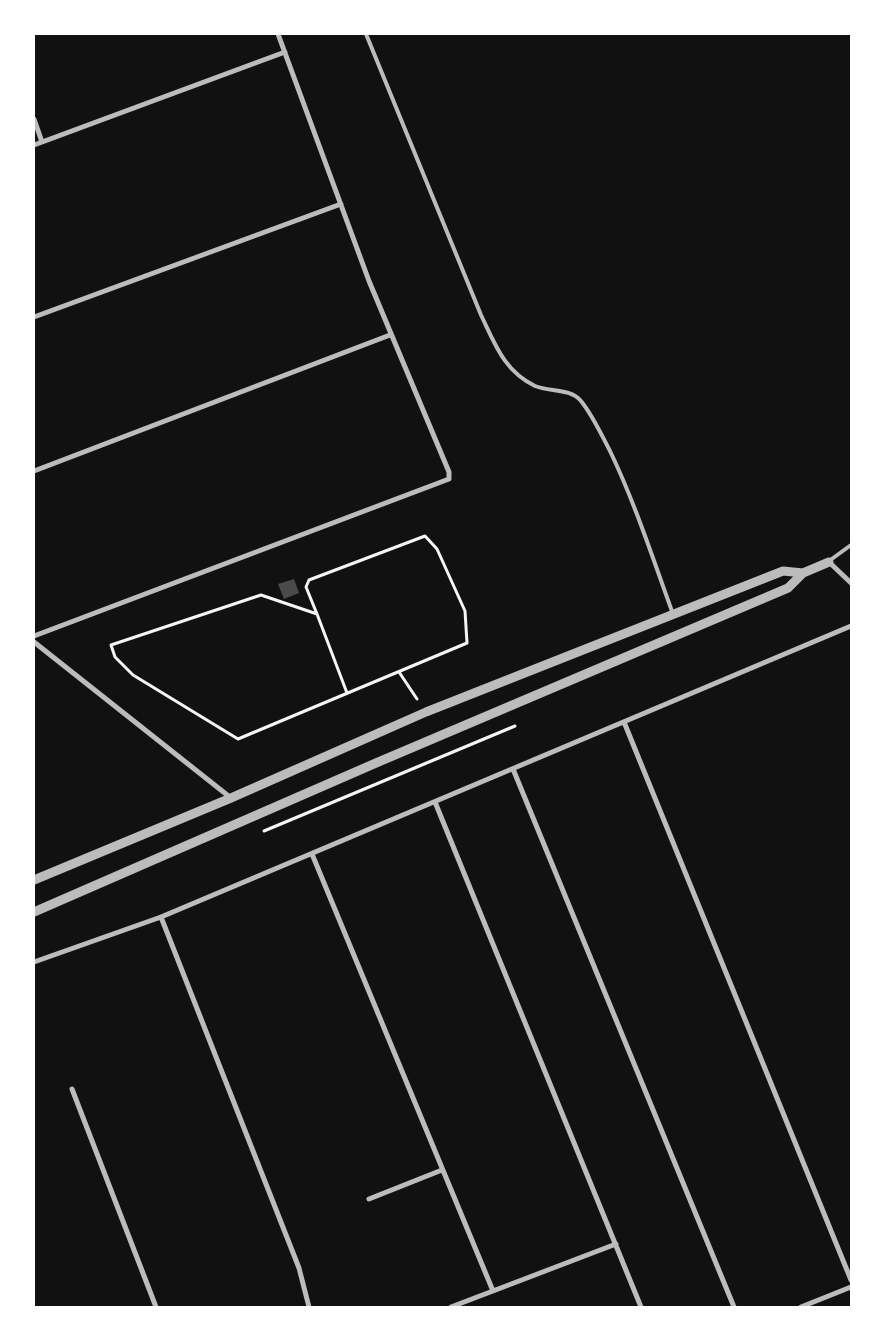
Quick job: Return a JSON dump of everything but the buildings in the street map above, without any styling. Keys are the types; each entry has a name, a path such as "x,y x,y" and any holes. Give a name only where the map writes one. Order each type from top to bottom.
{"street":[{"path":"34,636 449,479 446,466 390,335 278,34"},
{"path":"34,145 285,52"},
{"path":"34,119 42,142"},
{"path":"34,317 341,204"},
{"path":"34,471 390,335"},
{"path":"34,912 788,588 803,573 828,562 851,583"},
{"path":"34,880 231,798 426,712 783,571 803,573"},
{"path":"34,962 161,917 851,626"},
{"path":"34,642 231,798"},
{"path":"624,722 851,1280"},
{"path":"513,769 734,1307"},
{"path":"435,802 641,1307"},
{"path":"312,854 493,1291"},
{"path":"161,917 299,1268 308,1307"},
{"path":"72,1089 156,1307"},
{"path":"369,1198 442,1170"},
{"path":"451,1307 616,1244"},
{"path":"801,1307 851,1287"}],"lane":[{"path":"366,34 481,316 502,359 514,372 536,386 567,392 580,399 596,423 626,484 673,614"},
{"path":"828,562 851,545"}],"path":[{"path":"317,614 261,595 111,646 115,657 134,675 238,739 467,643 465,612 437,549 425,536 308,580 306,587 317,614 347,693"},
{"path":"399,672 426,712"},
{"path":"261,832 515,726"}]}
